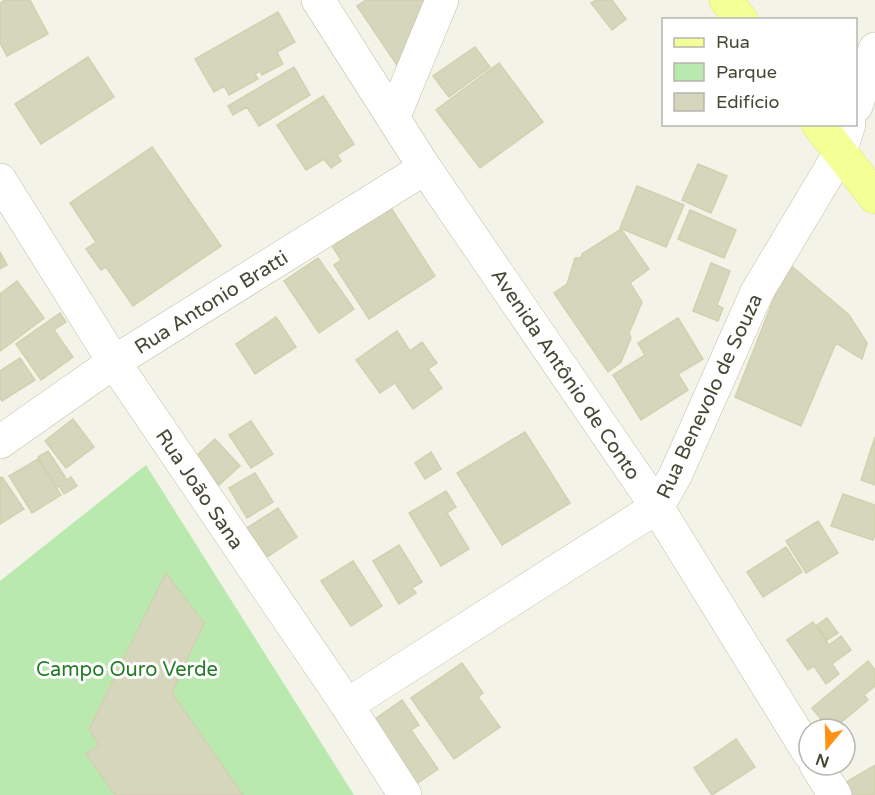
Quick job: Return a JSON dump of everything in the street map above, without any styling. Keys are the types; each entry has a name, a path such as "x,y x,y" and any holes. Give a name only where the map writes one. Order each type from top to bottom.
{"main road":[{"path":"726,0 740,18"},
{"path":"821,126 844,139 875,197"}],"street":[{"name":"Avenida Antônio de Conto","path":"318,0 425,168 657,507 797,734"},
{"path":"394,116 442,0"},
{"path":"857,100 875,49"},
{"name":"Rua Benevolo de Souza","path":"346,705 657,507 675,476 757,292 844,139"},
{"name":"Rua Antonio Bratti","path":"0,442 114,362 425,168"},
{"name":"Rua João Sana","path":"0,180 114,362 405,795"},
{"path":"824,777 835,795"}],"green space":[{"name":"Campo Ouro Verde","path":"146,465 354,795 0,795 0,581"}],"building":[{"path":"5,0 30,0 48,34 7,56 0,43 0,3"},
{"path":"366,0 430,0 401,71 357,6"},
{"path":"596,0 612,0 626,19 612,30 591,3"},
{"path":"278,12 295,42 277,52 283,64 262,75 260,71 255,74 258,79 229,95 224,86 214,92 195,59"},
{"path":"475,47 490,67 449,97 433,76"},
{"path":"88,57 114,97 41,144 15,104"},
{"path":"499,63 543,122 480,168 436,110"},
{"path":"294,67 310,95 259,126 247,107 233,115 228,106"},
{"path":"323,96 354,144 337,155 341,161 331,168 324,159 306,170 277,125"},
{"path":"152,147 221,246 133,306 106,267 101,270 86,249 96,242 70,203"},
{"path":"698,164 727,176 711,213 682,200"},
{"path":"637,186 684,205 666,247 620,228"},
{"path":"391,208 435,276 369,319 334,265 341,260 332,246"},
{"path":"690,210 736,230 724,258 678,239"},
{"path":"621,229 649,269 630,283 642,302 629,333 631,338 621,362 608,372 554,293 567,284 575,258 581,258 582,254"},
{"path":"0,252 7,265 0,269"},
{"path":"318,258 354,309 319,333 284,281"},
{"path":"711,263 730,271 717,305 723,308 718,321 693,311"},
{"path":"788,263 849,315 867,343 862,359 836,343 801,426 735,397"},
{"path":"17,281 44,318 0,351 0,294"},
{"path":"60,313 66,322 54,330 73,357 41,380 16,344"},
{"path":"276,317 296,347 255,374 236,344"},
{"path":"678,318 703,359 678,374 688,390 641,420 613,375 645,355 638,343"},
{"path":"397,331 410,351 422,342 437,363 428,369 442,388 413,409 395,383 380,393 356,360"},
{"path":"20,358 35,380 2,401 0,371"},
{"path":"73,419 94,447 66,468 45,441"},
{"path":"251,421 273,454 251,468 229,435"},
{"path":"525,432 570,503 502,545 457,473"},
{"path":"875,437 875,485 861,480"},
{"path":"215,439 240,466 219,485 194,458"},
{"path":"48,451 67,480 71,477 77,486 64,494 59,486 56,487 38,457"},
{"path":"431,452 441,469 425,479 415,463"},
{"path":"38,459 61,495 32,513 9,476"},
{"path":"255,473 273,502 247,518 229,488"},
{"path":"2,477 24,509 0,524 0,478"},
{"path":"446,491 456,507 447,513 469,549 441,566 409,513"},
{"path":"843,494 875,505 873,540 831,526"},
{"path":"278,508 297,537 267,557 247,528"},
{"path":"818,521 838,553 806,573 786,541"},
{"path":"399,545 422,582 412,588 416,593 399,604 373,561"},
{"path":"786,547 802,572 763,597 747,572"},
{"path":"353,561 382,606 351,626 321,581"},
{"path":"166,573 204,623 172,693 243,795 115,795 86,754 99,745 89,729"},
{"path":"827,618 838,633 827,640 817,625"},
{"path":"813,622 829,645 841,636 851,650 832,664 839,674 826,684 814,666 808,670 787,640"},
{"path":"868,661 875,670 875,686 864,695 868,700 847,717 819,717 812,708"},
{"path":"462,663 483,693 478,697 500,727 454,759 411,698"},
{"path":"402,700 419,725 411,730 438,769 412,787 368,724"},
{"path":"736,739 755,767 712,795 694,768"},
{"path":"875,765 875,795 850,795 843,784"}]}
